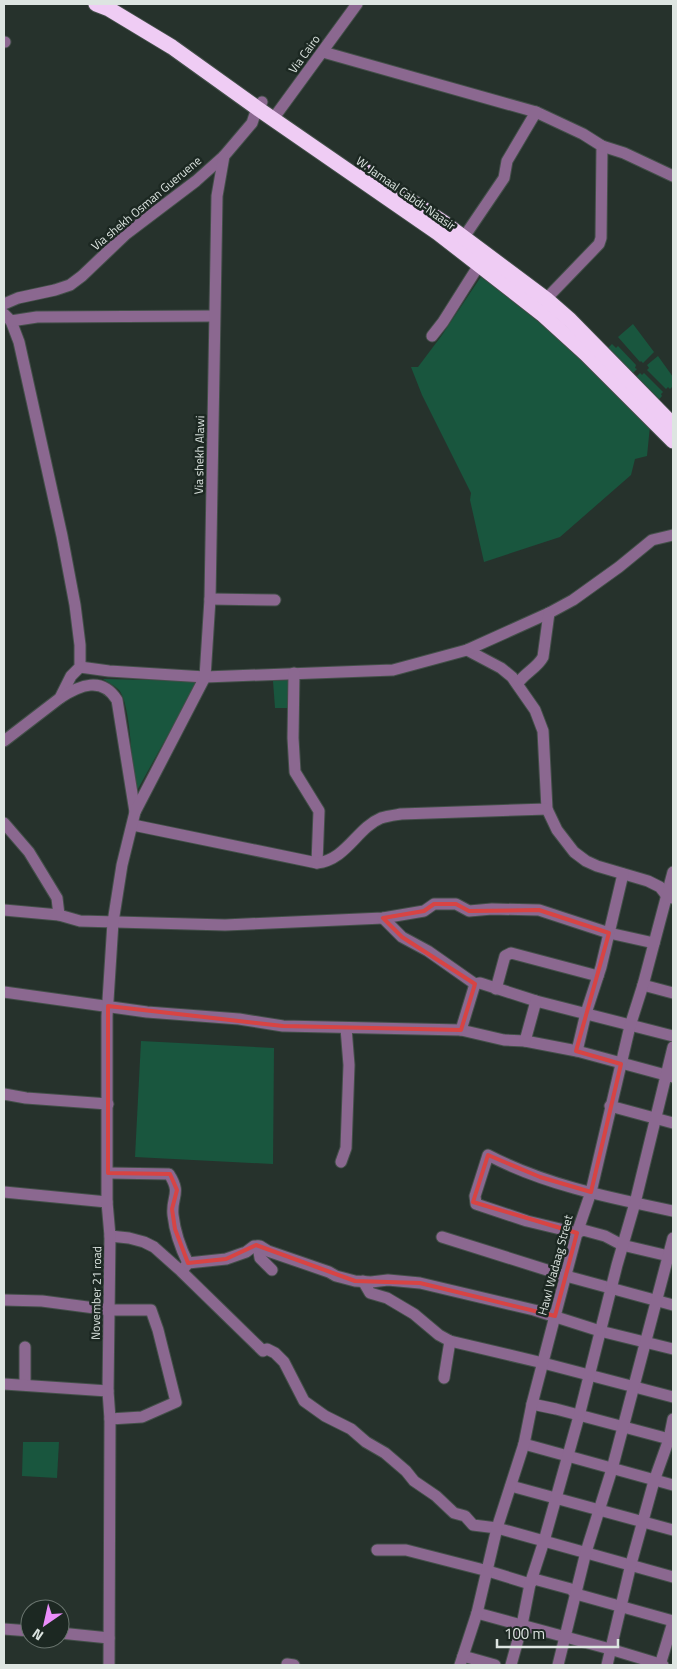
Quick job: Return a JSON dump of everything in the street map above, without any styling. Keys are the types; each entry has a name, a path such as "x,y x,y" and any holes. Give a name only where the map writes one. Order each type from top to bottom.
{"highway":[{"name":"W. Jamaal Cabdi-Naasir","path":"96,4 174,43"},
{"name":"W. Jamaal Cabdi-Naasir","path":"116,4 174,43 438,233 479,266 504,275 546,299 570,320 672,434"},
{"name":"W. Jamaal Cabdi-Naasir","path":"268,111 464,238 542,314 672,434"}],"street":[{"name":"Via Cairo","path":"224,156 252,123 268,111 323,52 357,4"},
{"path":"323,52 536,112 583,134 602,146 624,153 673,176"},
{"path":"464,238 504,178 507,161 536,112"},
{"path":"546,299 599,244 601,238 602,146"},
{"name":"Via shekh Alawi","path":"204,677 210,599 217,196 224,156"},
{"name":"Via shekh Osman Gueruene","path":"4,304 18,298 70,285 126,234 196,181 224,156"},
{"path":"432,336 479,266"},
{"path":"60,698 71,676 80,667 80,645 62,536 19,342 7,317 214,316"},
{"path":"80,667 109,671 204,677 393,670 467,650 549,613 573,600 619,567 652,540 673,535"},
{"path":"210,599 276,600"},
{"path":"518,684 528,671 540,663 543,656 549,613"},
{"path":"467,650 501,668 518,684 535,710 543,731 547,809 557,830 574,852 586,861 660,887 670,897"},
{"path":"294,673 293,738 295,772 318,810 317,863"},
{"path":"135,812 204,677"},
{"path":"4,741 76,688 91,685 104,686 112,692 117,700 135,812"},
{"path":"132,825 317,863 326,862 336,856 381,818 401,814 547,809"},
{"name":"November 21 road","path":"109,1665 110,1420 108,1391 110,1236 107,1202 108,1006 113,922 122,865 135,812"},
{"path":"4,823 29,852 57,898 59,915"},
{"name":"Hawl Wadaag Street","path":"462,1660 477,1613 497,1528 524,1444 532,1404 590,1192 630,1026 654,943 670,897 673,872"},
{"path":"578,1051 609,933 622,874"},
{"path":"4,910 59,915 80,922 225,925 383,918 424,911 434,904 456,904 469,911 492,909 539,910 609,933 654,943"},
{"path":"383,918 402,937 428,951 476,984 480,983 496,990 586,1015 673,1036"},
{"path":"496,990 505,956 511,953 598,976"},
{"path":"462,1030 476,984"},
{"path":"643,985 673,993"},
{"path":"4,992 155,1012 239,1019 283,1026 462,1030 504,1040 525,1041 578,1051 670,1076"},
{"path":"525,1041 536,1001"},
{"path":"341,1162 346,1139 349,1065 346,1028"},
{"path":"511,1665 522,1625 530,1584 579,1416 622,1245 635,1203 655,1117 670,1076 673,1047"},
{"path":"4,1094 26,1098 108,1104"},
{"path":"610,1106 673,1123"},
{"path":"671,1257 622,1245 604,1236 583,1230 577,1234 527,1221 476,1204 475,1196 488,1155 507,1165 540,1177 590,1192 673,1211"},
{"path":"108,1173 169,1174 177,1190 172,1209 174,1229 182,1251 185,1267"},
{"path":"4,1192 107,1202"},
{"path":"110,1236 119,1236 144,1242 185,1267 263,1351 267,1349 272,1351 284,1362 304,1401 325,1416 351,1429 366,1442 385,1453 406,1471 414,1481 436,1496 454,1512 465,1516 473,1525 497,1528 673,1577"},
{"path":"442,1237 566,1276 673,1305"},
{"path":"558,1665 586,1552 612,1469 656,1300 671,1257 673,1238"},
{"path":"185,1267 226,1259 246,1252 254,1246 258,1246 336,1276 363,1281 388,1280 420,1283 555,1316 600,1331 673,1349"},
{"path":"258,1246 260,1258 272,1270"},
{"path":"363,1281 370,1293 387,1298 414,1314 439,1335 450,1341 673,1397"},
{"path":"4,1300 42,1301 110,1310 151,1310 158,1330 176,1402 142,1417 110,1420"},
{"path":"444,1378 450,1341"},
{"path":"25,1347 25,1384"},
{"path":"4,1384 108,1391"},
{"path":"532,1404 671,1440"},
{"path":"607,1665 620,1607 654,1481 671,1440 673,1419"},
{"path":"524,1444 673,1485"},
{"path":"511,1486 673,1530"},
{"path":"377,1550 406,1550 530,1584"},
{"path":"477,1613 610,1649 661,1665 673,1621 576,1594 571,1589 534,1579 530,1584"},
{"path":"4,1629 20,1630"},
{"path":"70,1635 109,1638"},
{"path":"462,1660 495,1665"}],"highlighted area":[{"path":"434,904 456,904 469,911 539,910 609,933 576,1051 621,1064 591,1192 540,1177 488,1155 473,1202 577,1233 555,1316 420,1283 355,1281 256,1245 226,1259 188,1263 175,1229 172,1209 177,1190 170,1174 108,1173 108,1006 283,1026 461,1030 475,984 402,937 383,918 424,911"}],"green space":[{"path":"482,275 558,338 650,426 647,456 635,459 631,475 560,537 484,562 470,500 471,493 422,395 411,367 418,367"},
{"path":"633,324 654,352 643,363 618,337"},
{"path":"612,344 616,348 618,346 636,365 635,368 637,369 630,376 606,350"},
{"path":"658,356 673,377 673,386 670,389 668,387 666,389 647,370 649,368 647,365"},
{"path":"640,373 642,375 644,373 663,392 657,402 634,379"},
{"path":"103,679 196,681 134,796 131,741 123,698 119,690"},
{"path":"289,680 288,708 275,708 273,681"},
{"path":"141,1041 274,1048 273,1164 135,1157"},
{"path":"23,1442 59,1442 57,1478 22,1476"}]}
